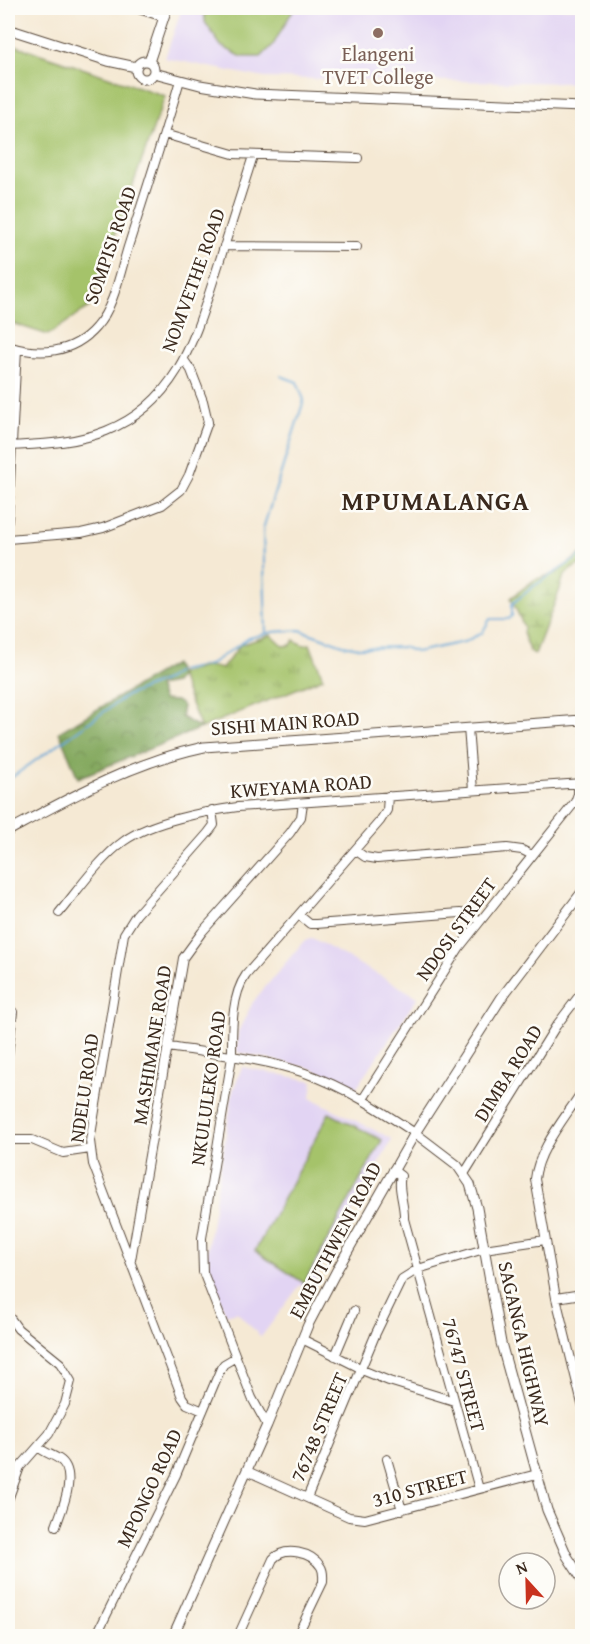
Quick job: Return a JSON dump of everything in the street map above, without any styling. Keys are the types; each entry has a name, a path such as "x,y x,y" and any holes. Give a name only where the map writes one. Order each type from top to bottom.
{"street":[{"path":"135,8 165,12 149,62"},
{"path":"8,29 136,68"},
{"path":"143,61 149,62 153,67 153,73 150,78 141,78 136,68 143,61"},
{"path":"153,73 225,90 273,96 582,107"},
{"name":"SOMPISI ROAD","path":"8,346 42,352 67,348 86,336 103,317 116,285 180,80"},
{"path":"164,134 219,152 254,156 358,158"},
{"name":"NOMVETHE ROAD","path":"11,446 75,440 107,431 142,410 169,382 184,360 199,326 254,156"},
{"path":"224,246 357,247"},
{"path":"8,520 17,349"},
{"path":"8,538 103,528 162,505 181,490 189,475 208,417 194,376 184,360"},
{"name":"SISHI MAIN ROAD","path":"8,831 115,775 188,750 225,745 582,720"},
{"path":"468,728 473,790"},
{"name":"KWEYAMA ROAD","path":"59,913 123,841 147,830 212,810 580,783"},
{"name":"NDOSI STREET","path":"363,1100 433,987 479,920 575,802 580,783"},
{"name":"NKULULEKO ROAD","path":"267,1425 252,1398 236,1358 203,1272 201,1257 202,1238 232,1057 232,1029 241,982 384,816 388,796"},
{"name":"MASHIMANE ROAD","path":"131,1262 183,958 202,932 294,827 301,817 303,802"},
{"name":"NDELU ROAD","path":"203,1411 187,1404 182,1397 93,1164 90,1149 124,934 136,915 214,825 212,810"},
{"path":"355,850 365,857 377,859 507,848 522,850 532,855"},
{"name":"EMBUTHWENI ROAD","path":"173,1636 267,1425 302,1339 338,1268 415,1133 502,997 582,892"},
{"path":"299,915 310,924 460,913 468,914 479,920"},
{"name":"DIMBA ROAD","path":"464,1174 556,1026 582,992"},
{"path":"8,1055 13,1012"},
{"path":"168,1047 304,1072 363,1100 415,1133"},
{"path":"582,1091 546,1148 536,1171 536,1191 556,1298 582,1404"},
{"name":"SAGANGA HIGHWAY","path":"415,1133 441,1151 464,1174 474,1195 501,1343 547,1510 557,1537 582,1579"},
{"path":"8,1140 32,1140 63,1153 90,1149"},
{"name":"76747 STREET","path":"393,1170 401,1176 399,1180 405,1207 404,1219 479,1489"},
{"path":"418,1269 484,1249 545,1240"},
{"name":"76748 STREET","path":"307,1498 399,1283 418,1269"},
{"path":"556,1298 582,1294"},
{"path":"335,1356 354,1311"},
{"path":"8,1315 18,1329 60,1363 71,1381 65,1404 49,1434 20,1467 8,1500"},
{"path":"302,1339 362,1369"},
{"name":"MPONGO ROAD","path":"96,1636 176,1475 221,1368 236,1358"},
{"name":"76748 STREET","path":"362,1369 389,1381 454,1401"},
{"path":"38,1447 48,1455 60,1459 70,1479 56,1526"},
{"path":"387,1459 402,1510"},
{"name":"310 STREET","path":"247,1471 357,1519 372,1518 537,1474"},
{"path":"238,1636 273,1559 282,1552 290,1551 316,1562 324,1573 323,1581 297,1636"}],"shaded area":[{"name":"Elangeni TVET College","path":"182,8 582,8 582,83 265,78 165,58"},
{"path":"312,938 418,997 356,1088 310,1068 237,1052 238,1032 253,1002 303,942"},
{"path":"242,1067 313,1081 311,1098 392,1139 309,1290 300,1285 261,1337 237,1312 226,1315 208,1269 207,1251 233,1090"}],"green space":[{"path":"204,8 294,8 273,45 261,57 242,57 221,46 205,22"},
{"path":"8,43 165,96 89,307 48,335 8,322"},
{"path":"582,553 582,564 570,570 562,580 535,654 529,651 523,633 524,627 511,598 534,580 556,573"},
{"path":"271,635 283,646 291,645 294,640 303,645 310,644 323,678 201,728 179,674 208,666 222,669 240,645"},
{"path":"174,664 180,677 175,683 158,686 163,700 176,701 183,706 181,717 201,728 78,778 59,732"},
{"path":"329,1113 382,1140 304,1283 255,1251"}],"waterway":[{"path":"266,634 263,529 304,400 297,382 281,376"},
{"path":"8,780 126,696 168,679 179,671 209,665 249,638 273,632 300,630 343,645 359,648 403,647 416,652 464,642 482,633 490,619 509,619 512,616 512,604 534,586 582,555"}],"place":[{"name":"Elangeni TVET College","path":"378,33"}],"district":[{"name":"MPUMALANGA","path":"436,501"}]}
